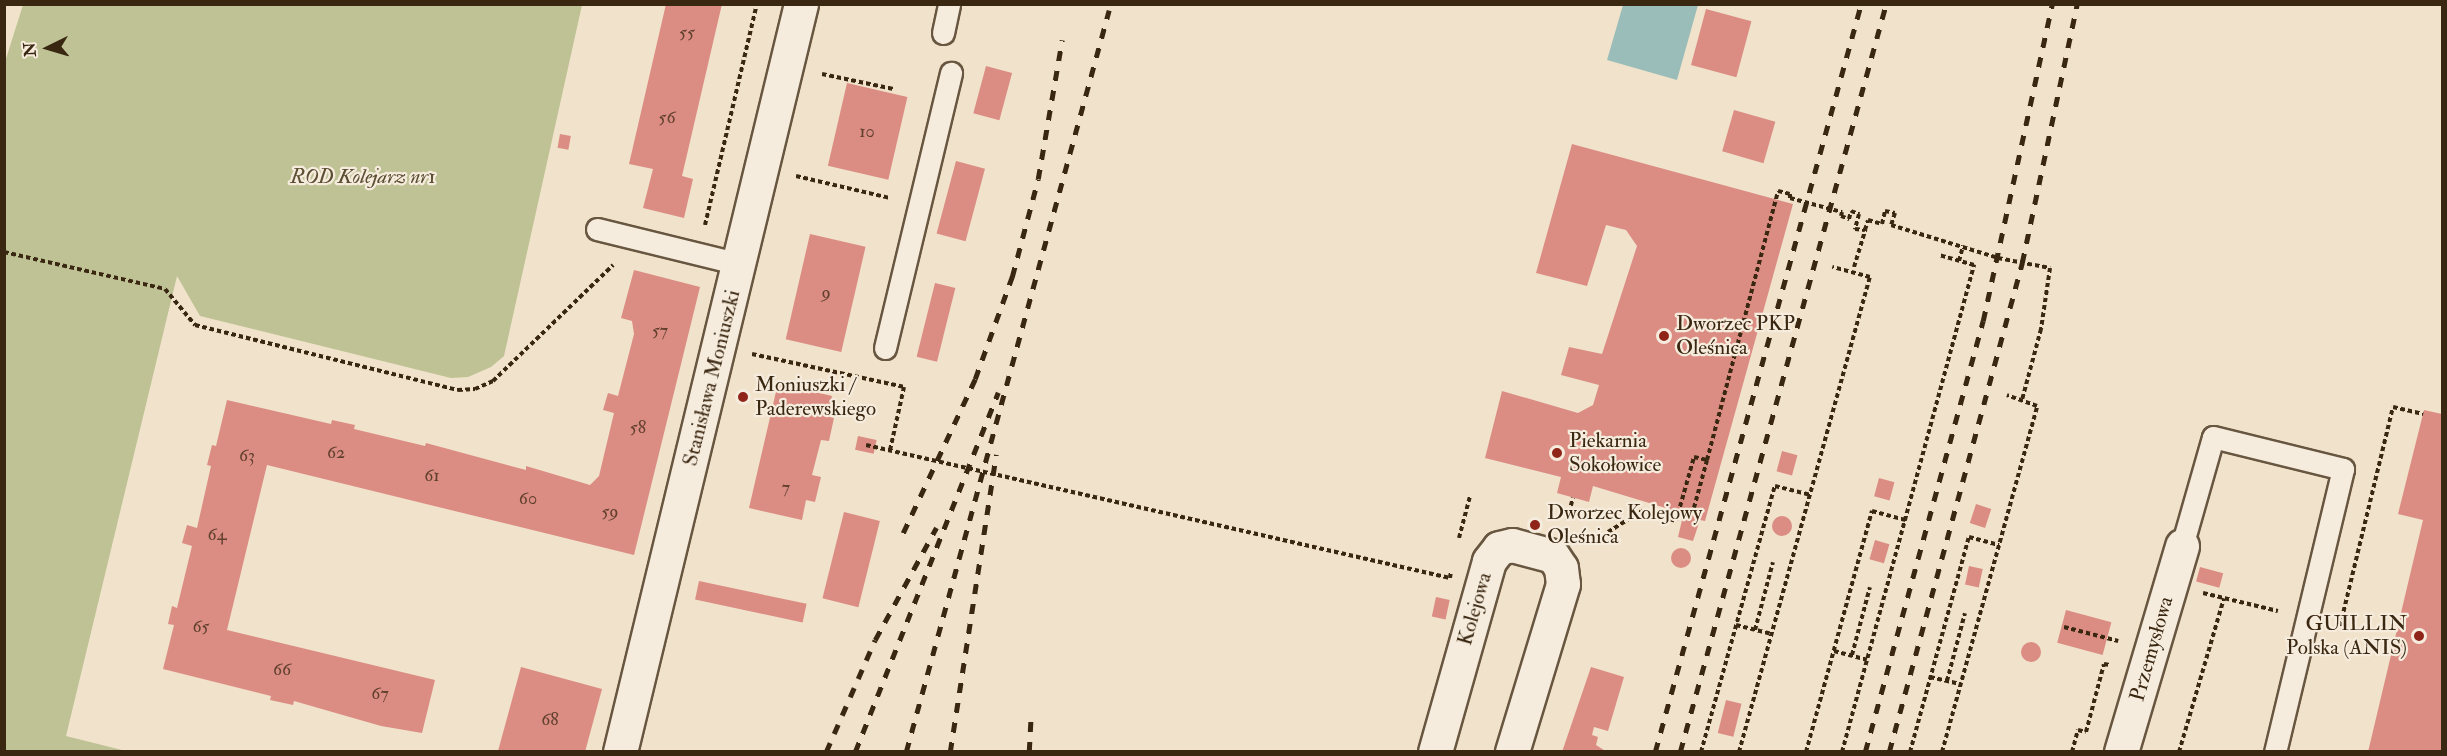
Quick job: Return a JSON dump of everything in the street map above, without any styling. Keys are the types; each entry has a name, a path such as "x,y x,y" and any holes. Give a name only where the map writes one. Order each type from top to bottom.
{"street":[{"name":"Stanisława Moniuszki","path":"620,752 740,264 801,4"},
{"name":"Kolejowa","path":"1435,752 1489,561 1499,548 1512,544 1553,556 1561,568 1563,584 1512,752"},
{"name":"Przemysłowa","path":"2121,752 2182,546"}],"lane":[{"path":"943,33 949,4"},
{"path":"885,348 951,73"},
{"path":"597,229 740,264"},
{"path":"2182,546 2213,437 2343,470 2275,752"}],"path":[{"path":"698,254 757,4"},
{"path":"819,74 892,89"},
{"path":"785,173 901,201"},
{"path":"1692,515 1778,191 1790,194 1790,198 1842,212 1841,216 1849,219 1851,211 1859,214 1855,229 1865,230"},
{"path":"1854,267 1868,220 1882,224 1885,211 1895,213 1891,225 1998,258 2050,268 2041,329 2022,400"},
{"path":"1959,261 1963,246"},
{"path":"4,252 165,289 195,325 458,390 475,389 493,381 607,268 622,259"},
{"path":"1842,752 1974,265 1940,255"},
{"path":"1739,752 1870,277 1832,267"},
{"path":"743,351 904,387 890,450"},
{"path":"1942,752 2037,406 2007,395"},
{"path":"866,445 1450,578 1451,571"},
{"path":"1608,532 1641,511 1676,521 1694,457 1707,460"},
{"path":"1701,752 1775,486 1810,495"},
{"path":"1459,538 1470,496"},
{"path":"1567,520 1573,498"},
{"path":"1806,752 1872,512 1906,520"},
{"path":"1910,752 1969,537 1999,545"},
{"path":"1755,630 1773,562"},
{"path":"1852,656 1870,588"},
{"path":"2179,752 2224,598"},
{"path":"1947,681 1965,613"},
{"path":"1736,625 1771,634"},
{"path":"2064,627 2107,638"},
{"path":"1834,651 1868,660"},
{"path":"1930,676 1961,684"},
{"path":"2072,752 2078,730"}],"green space":[{"name":"ROD Kolejarz nr1","path":"23,5 582,5 504,356 491,367 468,377 451,378 200,316 177,276 66,736 126,751 5,751 4,65"}],"water":[{"path":"1623,5 1698,5 1677,80 1607,60"}],"building":[{"path":"666,4 722,4 682,176 693,179 684,218 643,208 653,169 629,164"},
{"path":"1706,9 1751,21 1736,77 1691,65"},
{"path":"986,66 1012,73 999,120 973,113"},
{"path":"847,83 907,97 888,180 828,166"},
{"path":"1734,110 1775,122 1763,163 1722,151"},
{"path":"560,134 571,136 568,150 558,148"},
{"name":"Dworzec PKP Oleśnica","path":"1572,144 1793,204 1705,521 1700,520 1693,541 1678,537 1683,516 1669,509 1593,486 1589,502 1557,493 1561,477 1485,458 1502,391 1578,413 1593,405 1599,385 1561,375 1569,347 1602,354 1637,246 1626,230 1606,225 1587,286 1536,273"},
{"path":"956,161 985,169 966,241 937,233"},
{"path":"810,234 866,247 841,352 786,339"},
{"path":"634,270 700,287 634,555 267,465 227,630 435,680 422,733 381,726 294,701 293,705 270,700 271,696 163,669 174,625 168,624 172,606 177,608 192,546 182,543 187,525 197,528 211,466 207,465 212,445 216,446 227,400 331,424 332,420 355,425 354,429 425,446 426,443 526,470 526,466 590,485 599,476 614,413 603,410 608,393 618,396 634,334 632,321 621,318"},
{"path":"935,283 955,288 937,362 917,357"},
{"path":"778,383 832,396 827,416 834,418 829,441 821,440 812,475 821,477 815,502 806,500 802,520 749,508"},
{"name":"GUILLIN Polska (ANIS)","path":"2424,410 2442,414 2442,752 2368,752 2423,520 2398,514"},
{"path":"858,436 877,440 874,454 855,450"},
{"path":"1782,451 1797,455 1792,475 1777,471"},
{"path":"1879,478 1894,482 1890,500 1874,496"},
{"path":"1976,504 1991,509 1985,528 1970,523"},
{"path":"844,512 880,521 858,607 822,598"},
{"path":"1782,516 1789,519 1792,526 1789,533 1782,536 1775,533 1772,526 1775,519"},
{"path":"1875,540 1889,544 1884,563 1869,559"},
{"path":"1681,548 1688,551 1691,558 1688,565 1681,568 1674,565 1671,558 1674,551"},
{"path":"1969,566 1983,569 1979,587 1965,585"},
{"path":"2200,567 2223,573 2219,588 2196,581"},
{"path":"699,581 807,604 803,622 695,600"},
{"path":"1436,597 1450,600 1446,619 1432,617"},
{"path":"2066,610 2111,622 2103,655 2057,643"},
{"path":"2031,642 2038,645 2041,652 2038,659 2031,662 2024,659 2021,652 2024,645"},
{"path":"521,667 602,689 585,752 498,751"},
{"path":"1591,667 1624,677 1608,731 1594,727 1592,735 1598,737 1596,745 1607,752 1562,752"},
{"path":"1726,700 1742,704 1733,737 1718,733"}],"railway":[{"path":"1655,752 1861,4"},
{"path":"1680,752 1886,4"},
{"path":"1865,752 1983,321 2052,4"},
{"path":"1889,752 2022,263 2077,4"},
{"path":"906,752 1109,10"},
{"path":"903,533 975,379 1012,277 1038,179 1062,40"},
{"path":"855,752 998,392"},
{"path":"950,752 996,455"},
{"path":"826,752 875,640 936,528"},
{"path":"1029,752 1031,718"}],"place":[{"name":"Dworzec PKP Oleśnica","path":"1664,336"},
{"name":"Moniuszki / Paderewskiego","path":"743,397"},
{"name":"Piekarnia Sokołowice","path":"1557,453"},
{"name":"Dworzec Kolejowy Oleśnica","path":"1535,525"},
{"name":"GUILLIN Polska (ANIS)","path":"2419,636"}]}
